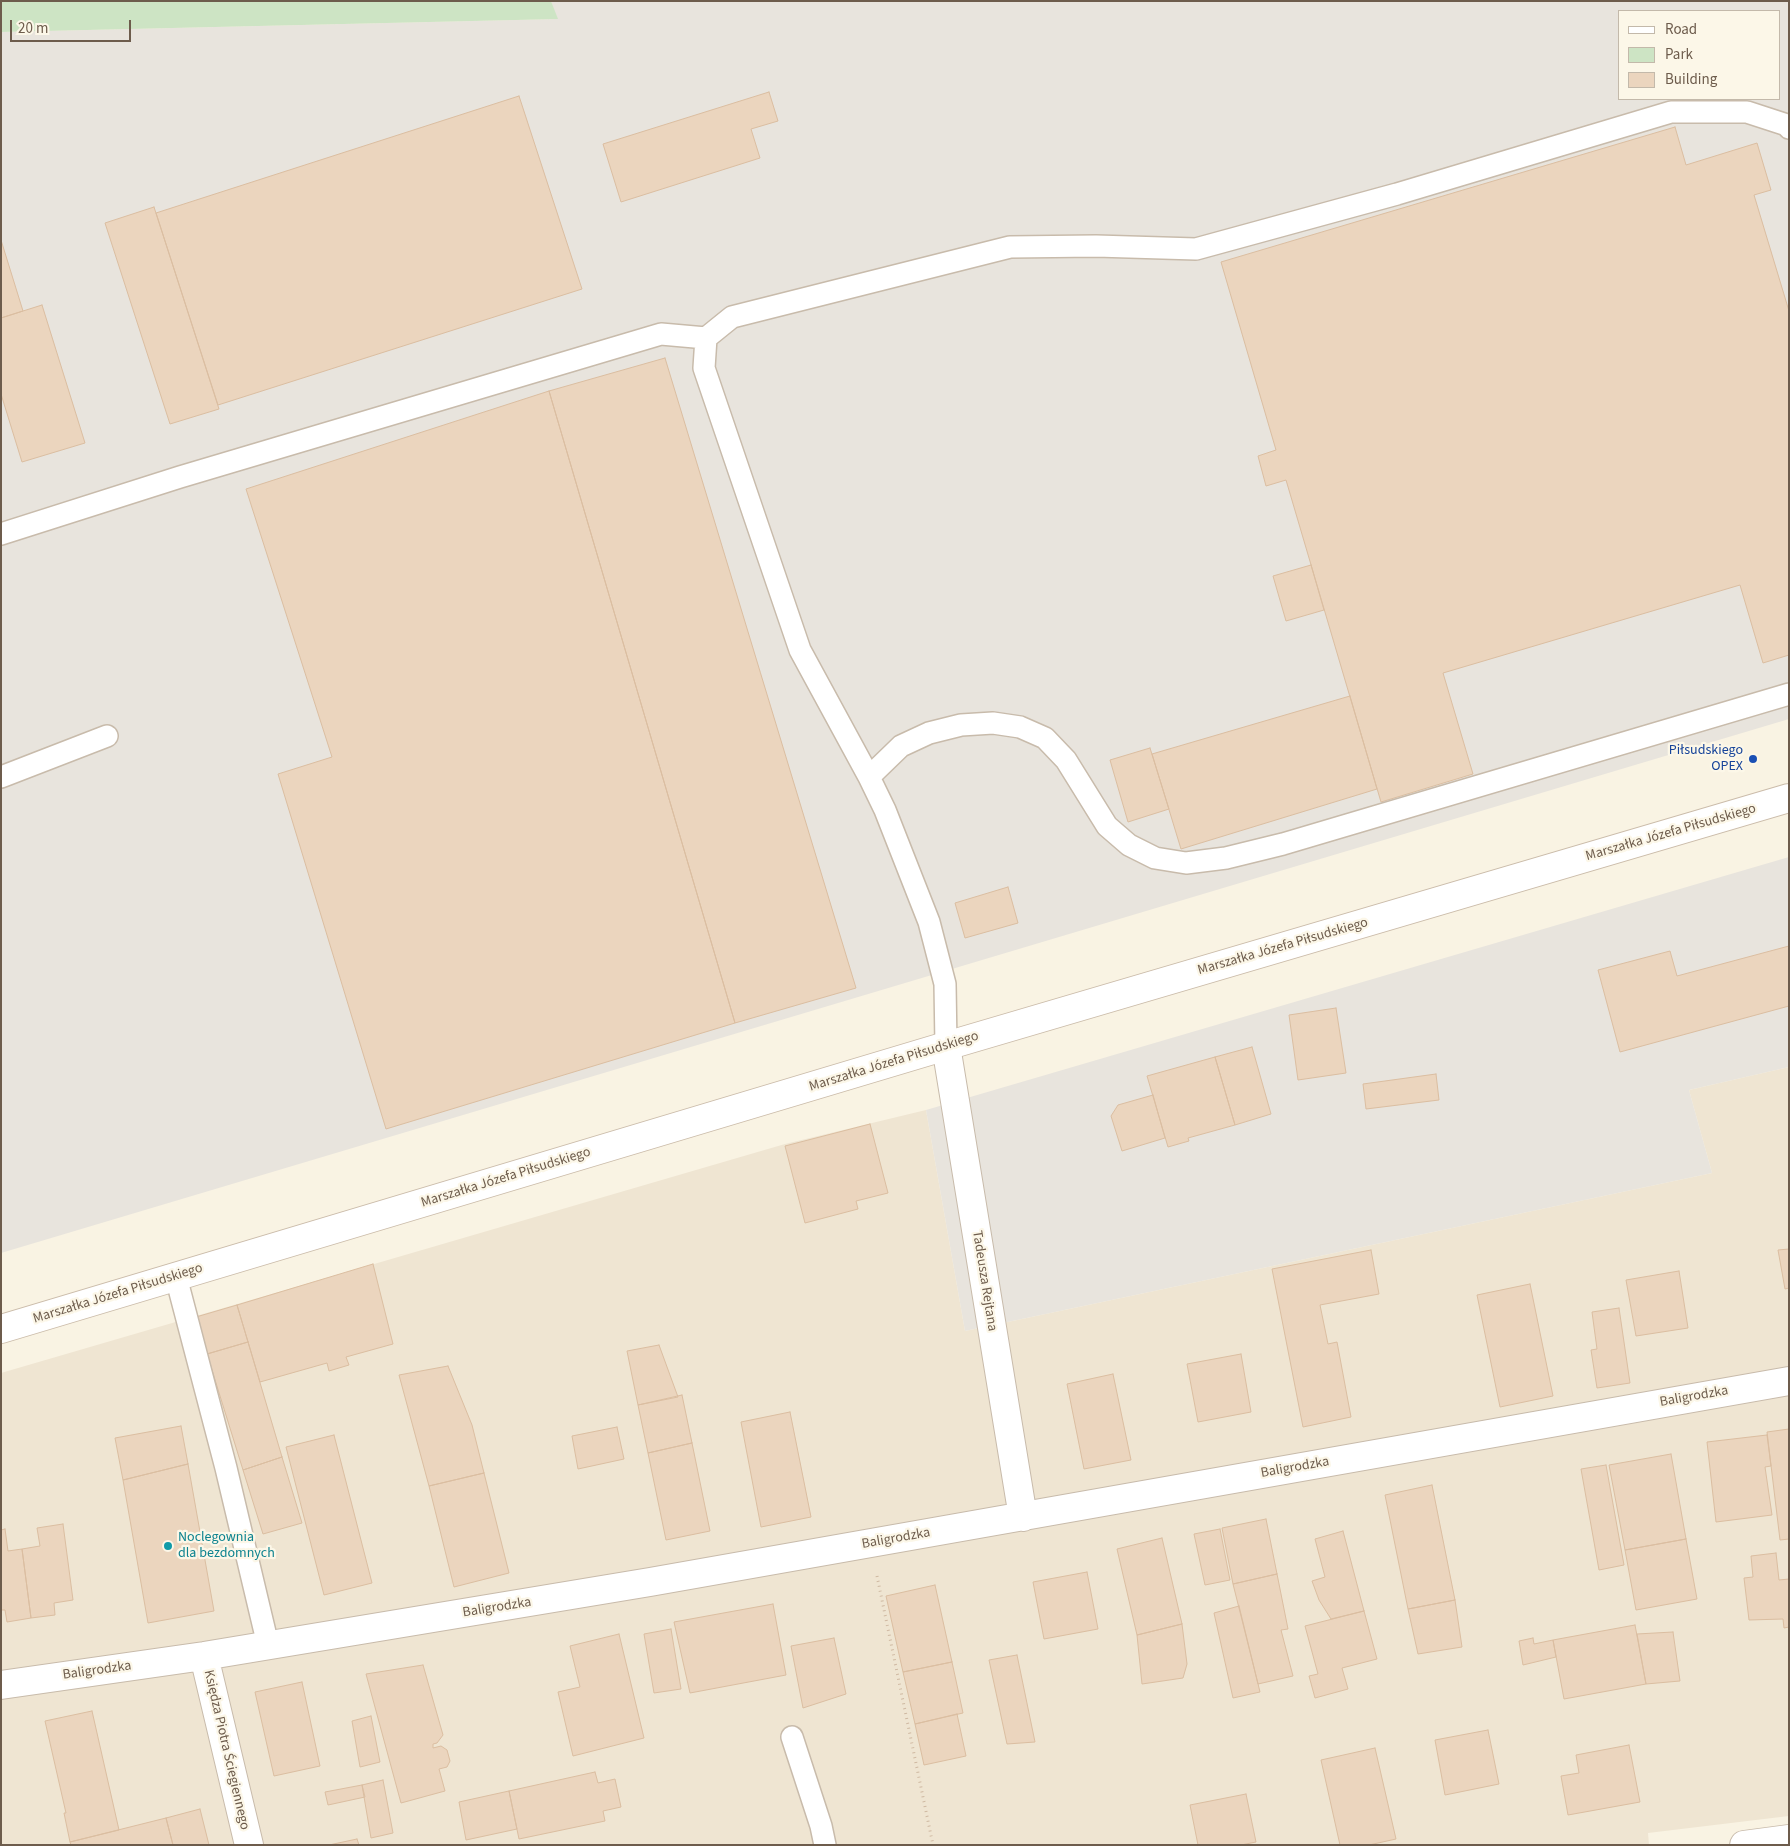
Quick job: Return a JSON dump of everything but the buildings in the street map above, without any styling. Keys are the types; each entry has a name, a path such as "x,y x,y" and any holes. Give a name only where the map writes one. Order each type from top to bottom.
{"street":[{"name":"Marszałka Józefa Piłsudskiego","path":"1,1329 946,1046 1789,798"},
{"name":"Tadeusza Rejtana","path":"946,1046 1023,1517"},
{"name":"Baligrodzka","path":"1,1685 268,1646 660,1580 1789,1381"},
{"name":"Księdza Piotra Ściegiennego","path":"204,1656 248,1845"},
{"path":"1744,1845 1789,1839"}],"lane":[{"path":"1,534 198,472 661,334 706,338 732,317 1010,248 1096,246 1196,249 1397,194 1671,112 1747,112 1787,125 1789,128"},
{"path":"706,338 704,368 800,650 885,810 929,922 945,984 946,1046"},
{"path":"869,777 901,746 930,733 961,725 993,723 1020,727 1045,738 1066,760 1107,826 1129,845 1155,858 1186,863 1226,858 1282,844 1789,694"},
{"path":"1,777 107,736"},
{"path":"176,1277 226,1468 268,1646"},
{"path":"792,1737 821,1826 825,1845"}],"path":[{"path":"870,1544 934,1845"}],"shaded area":[{"path":"551,1 1789,1 1789,719 1,1253 1,32 557,19"},
{"path":"1789,857 1789,1067 1689,1090 1712,1173 965,1331 926,1110"},
{"path":"1789,1067 1789,1816 1648,1833 1649,1845 1,1845 1,1373 785,1144 926,1110 965,1331 1712,1173 1689,1090"}],"green space":[{"path":"1,1 551,1 558,19 1,32"}],"place":[{"name":"Piłsudskiego OPEX","path":"1753,759"},
{"name":"Noclegownia dla bezdomnych","path":"168,1546"}]}
